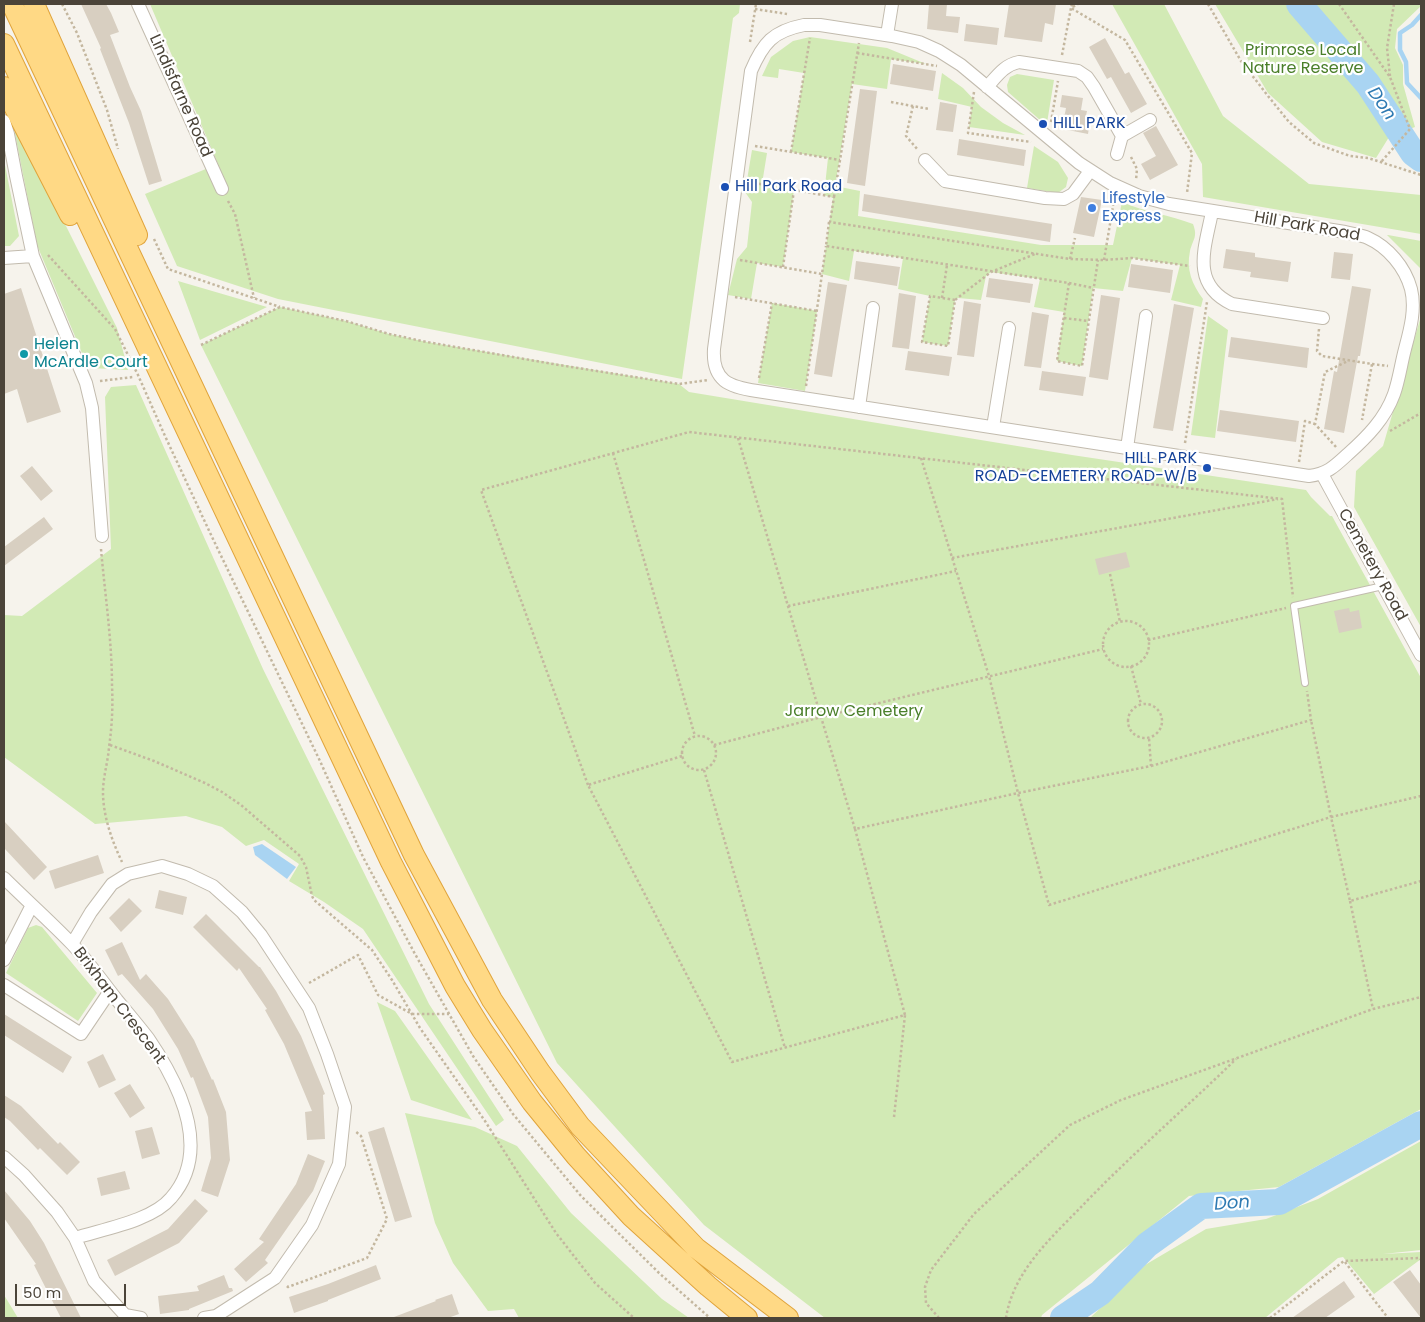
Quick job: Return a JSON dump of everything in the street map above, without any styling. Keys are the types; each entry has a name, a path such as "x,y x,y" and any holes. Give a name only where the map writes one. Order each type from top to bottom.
{"highway":[{"path":"12,4 414,855 492,1000 540,1072 580,1126 696,1248 788,1318"},
{"path":"34,4 147,258 182,343 206,414"},
{"path":"4,44 391,862 455,986 482,1030 532,1102 576,1156 631,1216 708,1286 747,1318"},
{"path":"4,87 129,330 184,426"}],"street":[{"name":"Lindisfarne Road","path":"138,4 222,189"},
{"path":"887,35 892,4"},
{"name":"Hill Park Road","path":"721,378 715,369 713,361 752,68 765,45 776,35 789,28 804,25 820,25 887,35 919,42 939,51 961,65 1090,171 1134,194 1169,204 1212,212 1367,237 1384,248 1396,260 1406,275 1411,290 1413,307 1411,324 1394,394 1380,420 1363,440 1345,457 1322,474"},
{"path":"988,87 1004,68 1011,63 1019,62 1078,71 1087,77 1094,86 1122,137"},
{"path":"1117,154 1122,137 1150,120"},
{"path":"4,121 33,256 86,383 92,408 102,536"},
{"path":"925,160 945,181 1045,198 1064,199 1073,194 1090,171"},
{"path":"1212,212 1203,262 1205,276 1212,290 1222,299 1232,304 1321,317"},
{"path":"4,258 33,256"},
{"path":"859,407 872,308"},
{"path":"1127,448 1146,316"},
{"path":"993,427 1009,328"},
{"path":"721,378 729,385 757,391 1309,476 1322,474"},
{"name":"Cemetery Road","path":"1322,474 1421,655"},
{"path":"72,944 91,912 112,884 128,874 162,866 188,874 213,886 242,912 261,935 308,1008 327,1054 345,1107 344,1121 340,1164 312,1225 275,1278 216,1316 204,1318"},
{"name":"Brixham Crescent","path":"4,878 72,944 147,1037 166,1067 182,1100 189,1129 191,1151 186,1176 171,1198 152,1212 130,1222 74,1238"},
{"path":"4,960 32,905"},
{"path":"4,985 81,1034 110,991"},
{"path":"4,1157 24,1175 58,1212 74,1238 94,1281 125,1315 141,1318"}],"lane":[{"path":"1305,683 1294,606 1383,586"}],"path":[{"path":"62,4 77,33 107,110 119,148 118,154"},
{"path":"752,68 748,55 756,4"},
{"path":"976,78 968,133 1053,142 1060,68 1072,4"},
{"path":"1071,8 1078,4"},
{"path":"1208,4 1241,61 1289,122 1314,143 1350,156 1368,158 1421,176"},
{"path":"1339,4 1390,77 1410,129 1381,162"},
{"path":"1390,77 1387,48 1394,4"},
{"path":"1071,8 1126,40 1192,153 1186,207"},
{"path":"792,152 812,25"},
{"path":"804,398 860,31"},
{"path":"857,53 943,67"},
{"path":"891,102 929,109"},
{"path":"913,106 906,136 925,160"},
{"path":"1122,137 1137,169 1134,194"},
{"path":"741,144 840,160"},
{"path":"736,180 834,197"},
{"path":"1104,260 1116,186"},
{"path":"222,189 234,214 254,298"},
{"path":"783,267 794,190"},
{"path":"830,222 1070,259 1104,260 1132,258 1204,268"},
{"path":"152,234 168,269 280,307 346,321 389,334 427,342 559,365 679,384 721,378"},
{"path":"1070,259 1075,238"},
{"path":"826,246 1093,288"},
{"path":"955,300 930,296 922,342 948,346 955,300 991,272 1036,253"},
{"path":"726,257 822,274"},
{"path":"1069,283 1057,361 1082,366 1098,260"},
{"path":"942,298 947,265"},
{"path":"1183,456 1209,284"},
{"path":"721,294 817,311"},
{"path":"757,391 772,303"},
{"path":"201,345 280,307"},
{"path":"1321,317 1316,351 1322,356 1372,364 1359,435 1363,440 1375,439 1421,413"},
{"path":"1064,318 1088,321"},
{"path":"1315,424 1325,372 1350,360"},
{"path":"86,383 134,377"},
{"path":"1297,474 1305,421 1315,424 1345,457"},
{"path":"905,1015 732,1062 588,785 481,490 689,432 1282,499"},
{"path":"738,438 855,829 905,1015 894,1116"},
{"path":"614,453 695,736"},
{"path":"921,458 989,676 1018,793 1049,905 1331,816 1421,796"},
{"path":"952,558 1282,499"},
{"path":"1148,640 1294,606 1282,499"},
{"path":"102,536 100,540 103,578 112,646 110,745 103,792 112,843 128,874"},
{"path":"788,606 956,571"},
{"path":"1110,574 1120,622"},
{"path":"1120,622 1131,622 1138,625 1144,631 1148,640 1145,656 1140,662 1130,666 1119,666 1111,661 1103,649 1105,635 1109,629 1120,622"},
{"path":"714,745 821,717 1103,649"},
{"path":"1130,666 1141,704"},
{"path":"1305,683 1331,816 1373,1009"},
{"path":"1141,704 1154,706 1162,716 1163,722 1161,727 1158,732 1149,738 1143,738 1135,734 1128,722 1132,710 1141,704"},
{"path":"855,829 1151,766 1311,720"},
{"path":"695,736 706,737 714,745 715,759 704,770 689,767 684,763 682,756 684,743 695,736"},
{"path":"1149,738 1151,766"},
{"path":"110,745 154,761 222,792 241,805 300,856 306,867 314,900 372,950 556,1233 595,1283 634,1318"},
{"path":"588,785 682,756"},
{"path":"704,770 785,1048"},
{"path":"1350,901 1421,881"},
{"path":"297,990 358,955 378,995 412,1014 449,1014"},
{"path":"939,1318 926,1303 925,1287 931,1270 974,1214 1070,1125 1121,1100 1373,1009 1421,997"},
{"path":"1006,1318 1013,1291 1022,1275 1046,1244 1118,1169 1238,1058"},
{"path":"275,1278 288,1287 367,1258 387,1220 362,1136 344,1121"},
{"path":"1270,1318 1344,1261 1420,1258 1421,1260"},
{"path":"1344,1261 1388,1318"}],"green space":[{"path":"150,4 740,4 739,13 733,18 682,379 278,299 177,266 145,194 218,164"},
{"path":"1112,4 1164,4 1223,116 1309,184 1421,195 1421,234 1203,197 1202,164"},
{"name":"Primrose Local Nature Reserve","path":"1215,4 1421,4 1397,29 1395,48 1403,65 1403,84 1415,127 1404,131 1399,121 1376,158 1322,142 1268,93"},
{"path":"810,37 887,48 926,64 891,59 887,89 852,84 835,186 860,191 858,216 1041,245 1113,245 1122,202 1193,224 1195,235 1190,251 1189,271 1203,299 1201,307 1171,300 1180,265 1132,258 1123,291 1093,288 1082,366 1057,361 1064,312 1034,307 1040,279 991,272 986,276 981,300 958,298 955,300 948,346 922,342 930,296 898,289 903,258 854,251 849,281 822,274 833,198 824,195 828,158 791,152 804,73 779,69 778,78 762,76 771,57 793,41"},
{"path":"942,73 963,88 981,107 1003,123 1025,135 969,127 972,107 938,99"},
{"path":"1017,74 1054,80 1047,123 1040,120 1008,92 1007,85 1010,77"},
{"path":"14,122 117,328 128,370 91,368 84,358 37,245"},
{"path":"1034,146 1058,162 1068,178 1066,187 1058,193 1027,188"},
{"path":"752,150 767,153 762,184 794,190 783,267 757,263 751,299 728,295 737,259 747,247 752,202 745,192"},
{"path":"4,160 19,236 10,246 4,246"},
{"path":"1387,235 1421,241 1421,269"},
{"path":"178,281 267,307 200,340"},
{"path":"772,303 817,311 805,391 758,383"},
{"name":"Jarrow Cemetery","path":"280,307 346,321 389,334 427,342 679,384 689,392 1072,455 1306,490 1332,516 1421,678 1421,1109 1279,1187 1189,1196 1042,1315 1041,1318 825,1318 704,1225 557,1063 201,345"},
{"path":"1208,316 1228,330 1215,438 1191,435"},
{"path":"1421,316 1421,627 1354,507 1356,471 1383,446"},
{"path":"136,385 263,669 429,1004 504,1120 496,1126 363,929 289,881 299,864 264,840 246,846 222,827 186,816 95,824 4,757 4,615 22,616 111,549 105,397 111,387"},
{"path":"36,925 42,927 97,993 78,1021 6,973 28,928"},
{"path":"377,1002 395,1011 472,1120 411,1100"},
{"path":"405,1113 475,1127 517,1146 571,1213 662,1299 689,1318 519,1318 514,1309 488,1311 453,1263 435,1223"},
{"path":"1421,1141 1421,1250 1383,1254 1421,1252 1421,1259 1374,1294 1343,1257 1338,1258 1265,1318 1090,1318 1145,1265 1206,1229 1266,1219 1318,1199"},
{"path":"4,1295 18,1318 4,1318"}],"water":[{"path":"262,844 296,867 287,879 255,855 253,847"}],"building":[{"path":"81,4 106,4 111,13 119,32 110,35 141,111 162,181 149,185 129,123 101,48"},
{"path":"929,4 947,4 946,16 960,17 958,33 927,29"},
{"path":"1009,4 1056,4 1053,25 1045,23 1042,42 1004,37"},
{"path":"966,24 999,28 997,45 964,41"},
{"path":"1105,38 1125,74 1129,72 1147,104 1131,113 1111,77 1107,79 1089,47"},
{"path":"893,64 936,71 933,91 890,84"},
{"path":"860,89 877,91 865,186 847,183"},
{"path":"1062,95 1083,98 1081,110 1087,111 1085,120 1090,121 1088,134 1068,130 1070,119 1064,118 1066,108 1060,107"},
{"path":"940,102 957,105 953,132 936,130"},
{"path":"1156,126 1178,165 1150,180 1141,164 1156,156 1143,133"},
{"path":"959,139 1026,150 1024,166 957,155"},
{"path":"864,194 1052,224 1050,242 862,211"},
{"path":"1081,197 1102,200 1094,237 1073,233"},
{"path":"1226,249 1255,253 1255,257 1291,262 1288,282 1250,277 1251,272 1223,268"},
{"path":"1334,252 1353,254 1350,280 1331,278"},
{"path":"856,261 900,267 897,286 854,279"},
{"path":"1131,264 1173,270 1170,293 1128,287"},
{"path":"989,278 1033,284 1030,303 986,297"},
{"path":"828,282 847,285 832,377 814,374"},
{"path":"1352,286 1371,289 1360,356 1358,356 1344,433 1324,429 1334,371 1337,372"},
{"name":"Helen McArdle Court","path":"21,288 61,412 27,423 17,389 4,394 4,294"},
{"path":"899,293 916,296 909,349 892,347"},
{"path":"1101,295 1120,298 1108,380 1089,377"},
{"path":"964,301 981,304 974,357 957,355"},
{"path":"1174,304 1194,308 1173,431 1153,428"},
{"path":"1032,312 1049,315 1041,368 1024,366"},
{"path":"1231,337 1309,348 1307,368 1228,357"},
{"path":"908,351 952,357 949,376 905,370"},
{"path":"1042,371 1086,377 1083,396 1039,390"},
{"path":"1220,410 1299,421 1296,442 1217,431"},
{"path":"32,466 53,491 41,501 20,476"},
{"path":"44,517 53,529 4,566 4,547"},
{"path":"1126,552 1130,567 1099,575 1095,559"},
{"path":"1349,608 1350,612 1359,610 1362,628 1339,633 1334,611"},
{"path":"4,821 47,867 34,880 4,848"},
{"path":"98,855 104,873 55,889 49,871"},
{"path":"159,890 187,897 183,915 155,908"},
{"path":"129,898 142,911 121,932 109,918"},
{"path":"206,914 260,967 301,1036 325,1094 323,1095 325,1139 307,1140 305,1112 312,1111 284,1044 265,1010 267,1009 239,968 237,971 193,927"},
{"path":"122,942 140,980 146,974 168,999 194,1040 213,1079 226,1112 230,1160 218,1197 201,1191 211,1158 208,1117 193,1077 191,1078 178,1049 153,1009 122,974 118,976 105,950"},
{"path":"4,1014 72,1057 63,1073 4,1035"},
{"path":"103,1054 116,1080 99,1088 87,1062"},
{"path":"130,1084 145,1108 130,1118 114,1093"},
{"path":"4,1095 21,1106 58,1144 60,1142 80,1162 67,1175 40,1148 38,1150 4,1117"},
{"path":"152,1127 160,1154 142,1159 135,1131"},
{"path":"384,1127 412,1217 395,1222 368,1132"},
{"path":"308,1154 325,1161 313,1191 265,1260 268,1263 246,1282 234,1269 264,1242 259,1239 296,1184"},
{"path":"125,1171 130,1189 101,1196 97,1178"},
{"path":"4,1190 30,1221 44,1243 81,1318 61,1318 34,1265 36,1264 4,1218"},
{"path":"195,1199 208,1211 179,1243 115,1276 107,1260 168,1229"},
{"path":"376,1265 381,1279 294,1313 289,1297"},
{"path":"1410,1270 1421,1285 1421,1318 1393,1282"},
{"path":"224,1275 229,1288 232,1288 233,1291 189,1310 160,1314 158,1296 199,1291 197,1286"},
{"path":"1344,1281 1355,1297 1325,1318 1292,1318"},
{"path":"452,1294 459,1314 448,1318 394,1318 435,1300"}],"waterway":[{"name":"Don","path":"1299,4 1368,84 1413,153 1421,159"},
{"path":"1421,15 1412,25 1400,33 1400,50 1406,62 1407,83 1421,98"},
{"name":"Don","path":"1063,1318 1100,1293 1147,1245 1201,1206 1279,1202 1421,1124"}],"place":[{"name":"HILL PARK","path":"1043,124"},
{"name":"Hill Park Road","path":"725,187"},
{"name":"Lifestyle Express","path":"1092,208"},
{"name":"Helen McArdle Court","path":"24,354"},
{"name":"HILL PARK ROAD-CEMETERY ROAD-W/B","path":"1207,468"}]}
